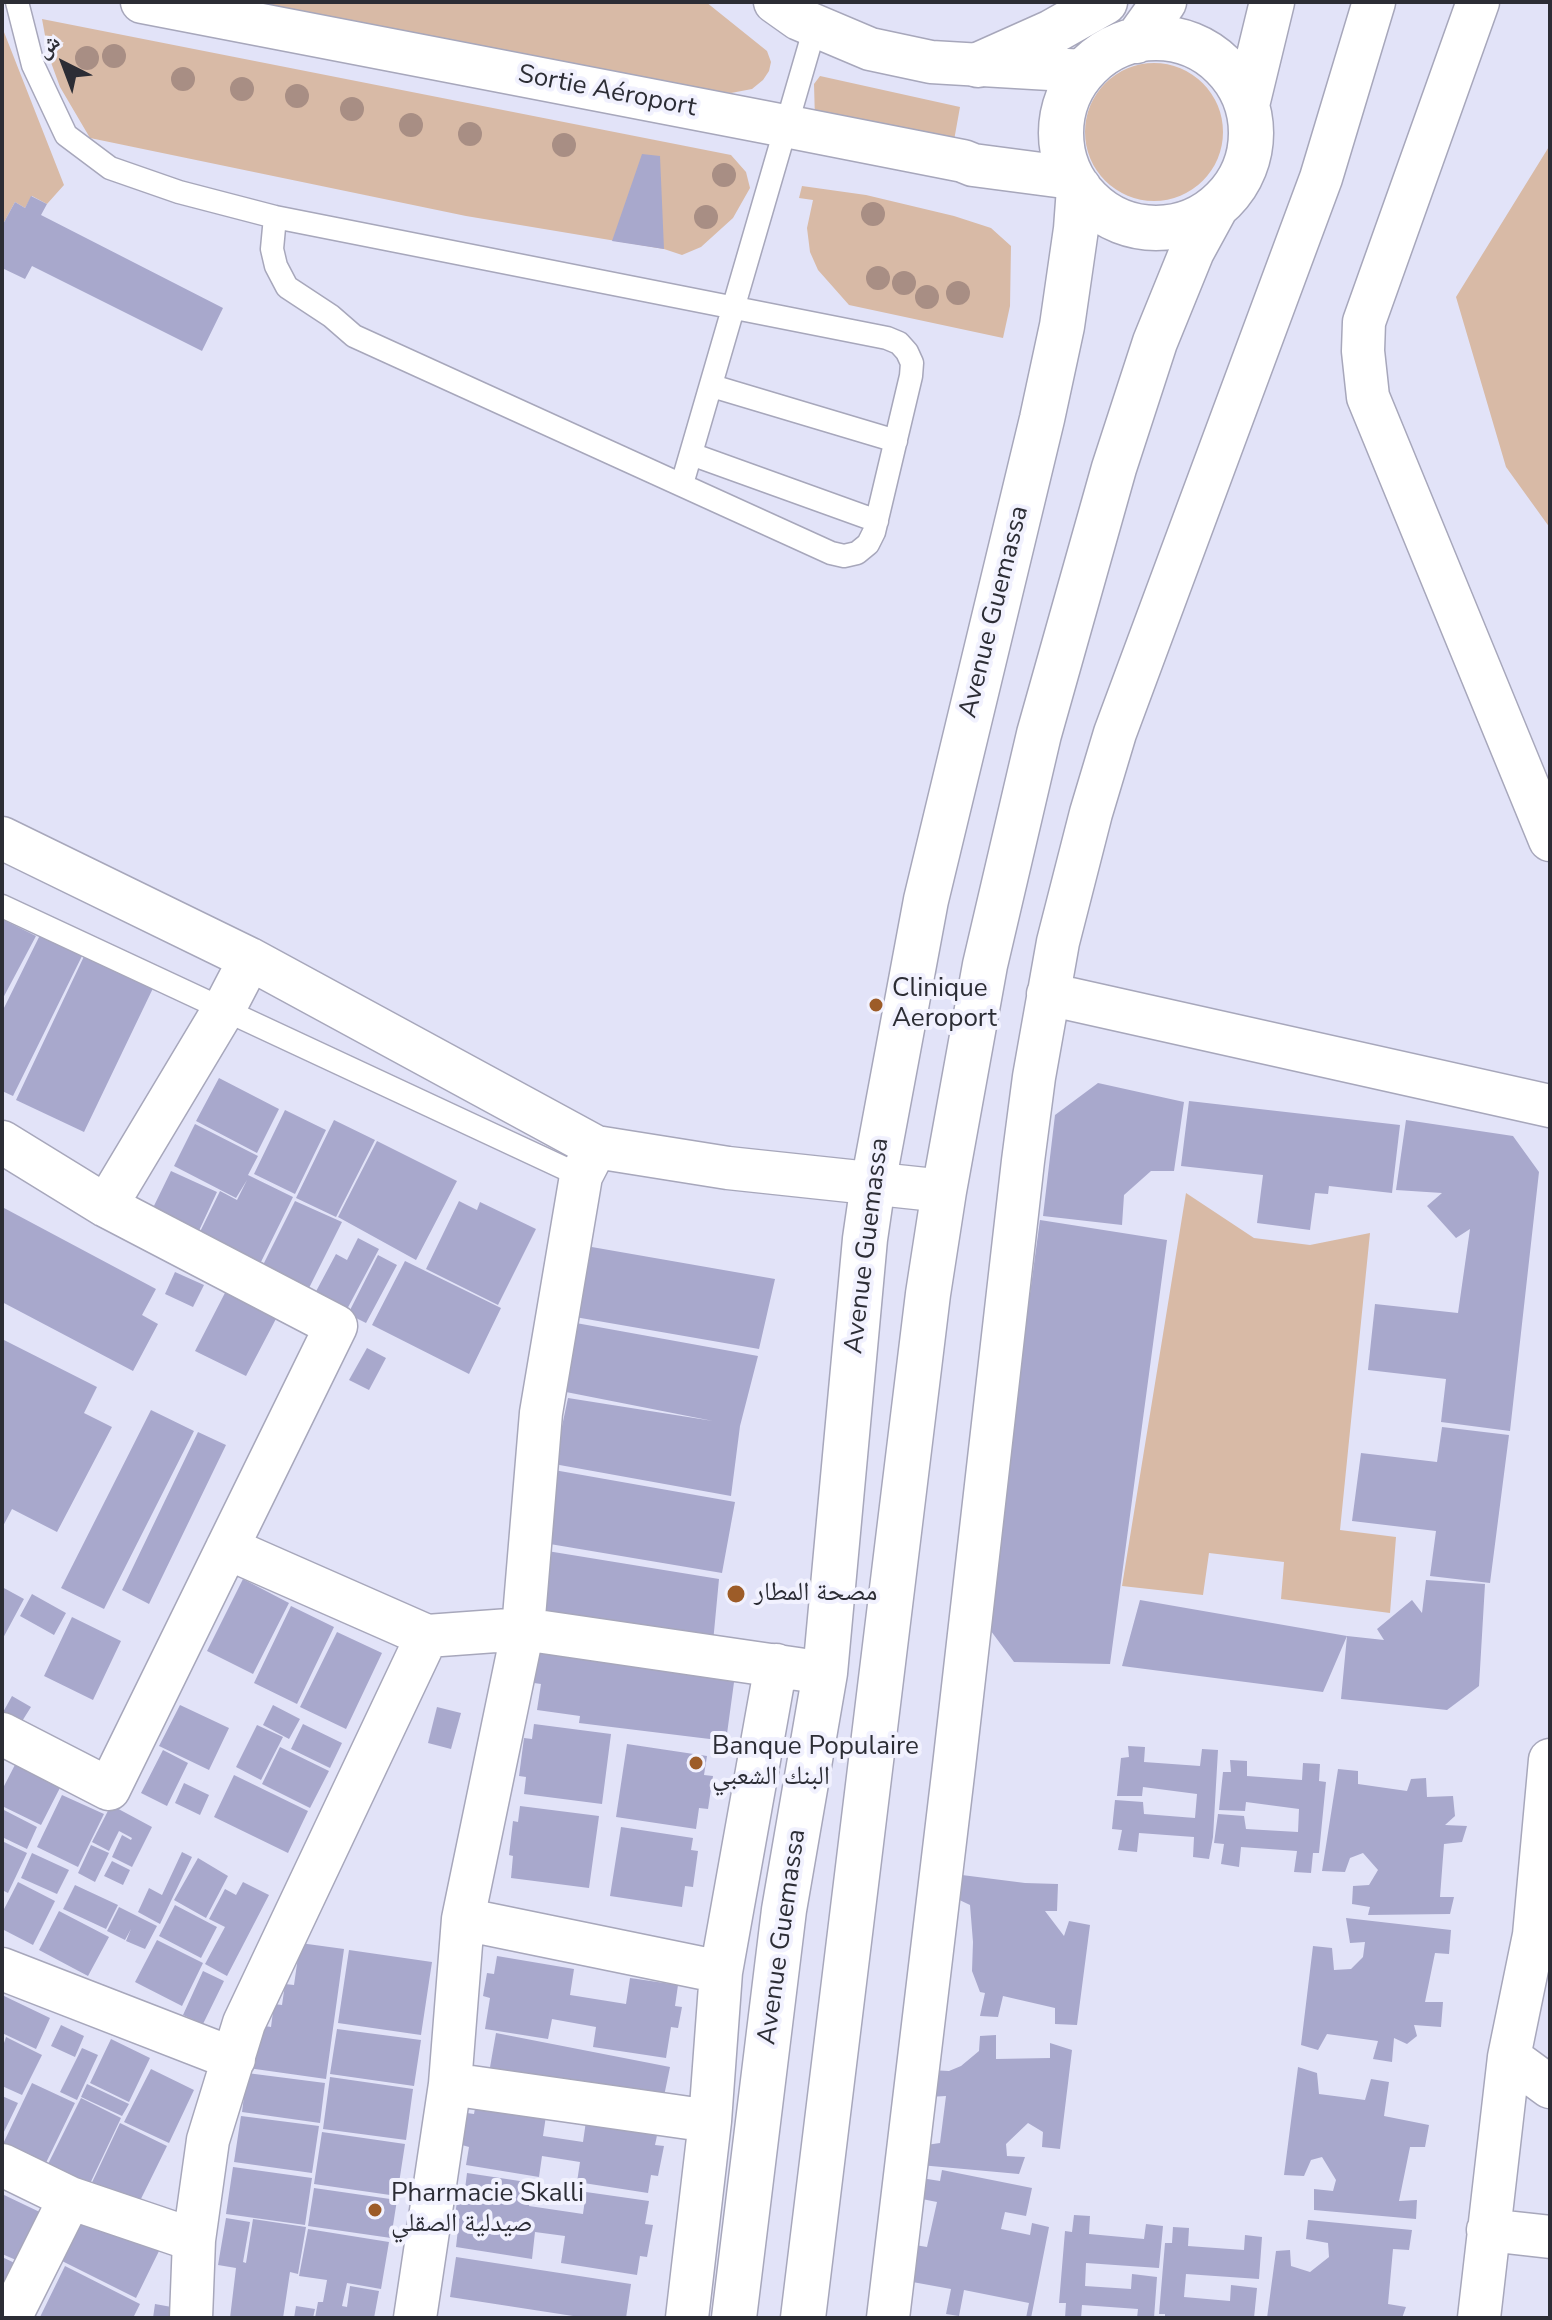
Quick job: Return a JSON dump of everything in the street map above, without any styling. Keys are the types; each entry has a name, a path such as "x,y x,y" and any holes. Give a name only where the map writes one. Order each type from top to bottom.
{"main road":[{"path":"978,65 1052,32 1105,2"},
{"path":"1136,41 1164,2"},
{"path":"1247,105 1272,2"},
{"path":"1174,40 1209,54 1236,82 1247,105 1251,139 1247,161 1231,191 1216,207 1181,224 1143,227 1107,214 1087,199 1076,183 1064,154 1061,129 1066,104 1084,71 1102,55 1136,41 1174,40"},
{"name":"Avenue Guemassa","path":"734,2318 784,1910 825,1673 865,1239 873,1184 926,900 1049,388 1064,310 1076,183"},
{"path":"803,2318 924,1326 944,1191 985,965 1039,734 1081,582 1155,342 1192,251 1216,207"}],"street":[{"name":"Sortie Aéroport","path":"142,2 1076,183"},
{"path":"775,2 815,27 870,49 931,62 1084,71"},
{"path":"888,2318 953,1782 1023,1161 1048,994 1073,880 1115,733 1321,178 1374,2"},
{"path":"1478,2 1364,322 1363,351 1368,397 1550,840"},
{"path":"2,838 250,959 589,1161 728,1168 944,1191"},
{"path":"106,1206 224,1009 250,959"},
{"path":"1048,994 1550,1106"},
{"path":"2,1142 106,1206 336,1326 109,1789 2,1734"},
{"path":"415,2318 450,2084 463,1919 523,1629 541,1413 589,1161"},
{"path":"227,1548 427,1636 523,1629 825,1673"},
{"path":"191,2318 194,2240 208,2140 244,2023 427,1636"},
{"path":"687,2318 710,2121 721,1972 776,1665"},
{"path":"1479,2318 1509,2057 1542,1936 1550,1760"},
{"path":"463,1919 721,1972"},
{"path":"2,1969 234,2059"},
{"path":"1509,2057 1550,2087"},
{"path":"450,2084 710,2121"},
{"path":"2,2165 70,2198 194,2240"},
{"path":"10,2318 70,2198"},
{"path":"1488,2230 1550,2237"}],"lane":[{"path":"17,2 33,65 66,135 110,168 179,192 275,217 735,307 899,343 912,363 877,521 868,544 857,553 844,556 831,553 354,336 331,316 287,287 276,266 272,249 275,217"},
{"path":"682,484 815,27"},
{"path":"712,386 896,441"},
{"path":"691,454 877,521"},
{"path":"2,906 224,1009 589,1161"}],"shaded area":[{"path":"249,2 706,2 767,51 771,62 763,80 752,89 719,92"},
{"path":"42,19 731,155 746,172 750,188 733,218 701,247 682,255 664,249 466,216 90,138 60,87 49,57"},
{"path":"2,27 64,185 47,204 32,196 25,208 15,202 2,226"},
{"path":"1154,63 1180,68 1203,83 1218,106 1223,132 1218,158 1203,181 1180,196 1154,201 1128,196 1105,181 1090,158 1085,132 1090,106 1105,83 1128,68"},
{"path":"820,76 960,107 953,146 815,120 814,84"},
{"path":"1550,145 1550,528 1506,467 1456,297"},
{"path":"802,186 866,195 991,228 1011,246 1010,306 1003,338 849,305 818,270 810,252 807,228 813,200 799,198"},
{"path":"1186,1193 1254,1238 1310,1245 1370,1233 1340,1530 1396,1537 1390,1613 1281,1599 1284,1562 1209,1553 1203,1595 1122,1586"}],"building":[{"path":"642,154 660,156 664,249 612,241"},
{"path":"31,196 47,204 41,215 223,308 202,351 32,266 25,279 2,268 2,226 15,202 25,208"},
{"path":"2,919 36,936 2,1000"},
{"path":"41,933 83,954 13,1096 2,1091 2,1012"},
{"path":"87,950 156,982 84,1132 16,1100"},
{"path":"219,1078 279,1109 257,1153 196,1121"},
{"path":"1098,1083 1184,1102 1174,1171 1151,1171 1124,1195 1122,1225 1043,1216 1055,1115"},
{"path":"1189,1101 1400,1125 1392,1193 1329,1186 1328,1194 1315,1193 1310,1230 1257,1223 1263,1175 1181,1166"},
{"path":"285,1110 326,1130 295,1194 254,1174"},
{"path":"334,1120 375,1140 336,1217 296,1198"},
{"path":"1406,1120 1513,1136 1539,1172 1510,1431 1441,1422 1446,1379 1368,1370 1375,1304 1458,1313 1470,1229 1456,1238 1427,1206 1442,1193 1396,1190"},
{"path":"195,1124 258,1156 248,1175 293,1197 258,1268 197,1238 220,1191 237,1200 247,1180 236,1198 174,1166"},
{"path":"377,1141 457,1181 416,1260 338,1217"},
{"path":"171,1171 217,1192 196,1237 149,1216"},
{"path":"295,1201 342,1222 307,1292 261,1269"},
{"path":"459,1201 477,1210 480,1202 536,1229 498,1305 426,1269"},
{"path":"4,1208 156,1289 142,1315 158,1324 133,1371 2,1302"},
{"path":"1040,1220 1167,1240 1110,1664 1014,1662 985,1623"},
{"path":"358,1238 379,1249 345,1313 313,1297 336,1254 347,1260"},
{"path":"586,1246 775,1279 759,1349 575,1317"},
{"path":"378,1255 397,1265 366,1323 348,1314"},
{"path":"405,1261 501,1308 469,1374 372,1325"},
{"path":"175,1272 204,1285 193,1307 165,1294"},
{"path":"227,1289 278,1315 246,1376 195,1351"},
{"path":"576,1323 758,1356 740,1426 731,1496 554,1464 568,1398 713,1421 566,1392"},
{"path":"2,1339 97,1387 84,1413 112,1427 57,1532 12,1509 2,1528"},
{"path":"367,1348 386,1358 369,1390 349,1380"},
{"path":"151,1410 194,1431 104,1609 61,1588"},
{"path":"1442,1427 1509,1435 1490,1583 1430,1576 1436,1531 1352,1521 1361,1453 1437,1462"},
{"path":"198,1432 226,1445 149,1604 122,1590"},
{"path":"554,1470 735,1502 722,1573 538,1542"},
{"path":"535,1549 719,1579 712,1653 525,1622"},
{"path":"243,1579 289,1603 253,1674 207,1651"},
{"path":"1426,1580 1485,1584 1479,1686 1447,1710 1341,1699 1347,1636 1384,1640 1377,1629 1412,1600 1422,1613"},
{"path":"2,1587 24,1599 2,1640"},
{"path":"32,1594 66,1613 54,1635 20,1616"},
{"path":"1140,1600 1347,1636 1323,1692 1122,1666"},
{"path":"291,1606 334,1627 297,1704 254,1683"},
{"path":"72,1617 121,1641 93,1700 44,1676"},
{"path":"337,1632 382,1653 346,1729 300,1707"},
{"path":"538,1650 735,1675 726,1741 579,1723 580,1716 537,1710 541,1684 534,1683"},
{"path":"12,1696 31,1707 19,1726 2,1714"},
{"path":"180,1705 229,1728 209,1770 159,1746"},
{"path":"273,1705 300,1719 289,1739 263,1725"},
{"path":"437,1707 461,1713 451,1749 428,1743"},
{"path":"303,1724 342,1743 330,1768 291,1749"},
{"path":"534,1724 611,1734 602,1804 524,1794 526,1777 519,1776 524,1738 532,1739"},
{"path":"257,1725 283,1737 261,1780 236,1767"},
{"path":"627,1744 707,1756 704,1775 713,1776 708,1809 699,1808 696,1829 616,1817"},
{"path":"1128,1746 1145,1747 1144,1762 1200,1766 1202,1749 1218,1750 1209,1859 1193,1857 1194,1837 1139,1833 1137,1852 1118,1850 1122,1830 1112,1829 1115,1800 1143,1802 1144,1814 1195,1818 1197,1794 1143,1787 1142,1796 1117,1796 1121,1758 1129,1757"},
{"path":"280,1747 329,1771 310,1808 262,1784"},
{"path":"163,1750 188,1763 167,1806 141,1793"},
{"path":"19,1757 64,1780 41,1825 2,1806 2,1790"},
{"path":"1230,1760 1247,1761 1247,1776 1302,1780 1303,1763 1320,1764 1319,1781 1326,1782 1319,1853 1313,1853 1311,1873 1294,1872 1297,1851 1241,1847 1239,1867 1221,1864 1224,1844 1214,1843 1218,1814 1244,1816 1246,1829 1298,1832 1299,1809 1246,1802 1245,1811 1219,1810 1223,1772 1231,1772"},
{"path":"1338,1769 1358,1771 1358,1784 1407,1791 1411,1779 1426,1778 1427,1797 1453,1796 1455,1816 1445,1825 1467,1826 1462,1842 1444,1844 1440,1897 1454,1897 1450,1914 1368,1915 1370,1907 1352,1904 1353,1886 1369,1885 1378,1870 1363,1853 1350,1858 1345,1872 1322,1871"},
{"path":"234,1775 308,1811 288,1853 214,1817"},
{"path":"184,1783 209,1795 200,1815 175,1803"},
{"path":"62,1795 104,1814 78,1867 37,1847"},
{"path":"111,1805 152,1827 132,1867 112,1857 122,1835 132,1838 119,1831 109,1851 92,1842"},
{"path":"520,1806 599,1816 589,1888 511,1878 513,1856 509,1855 513,1821 518,1822"},
{"path":"2,1809 37,1827 27,1849 2,1837"},
{"path":"621,1827 693,1838 691,1850 698,1851 693,1887 685,1886 682,1907 610,1896"},
{"path":"2,1841 27,1853 8,1893 2,1890"},
{"path":"91,1845 109,1853 95,1882 78,1873"},
{"path":"182,1852 192,1857 160,1924 138,1912 149,1888 162,1895"},
{"path":"32,1853 69,1870 57,1894 21,1878"},
{"path":"198,1858 228,1876 206,1918 174,1900"},
{"path":"112,1861 130,1870 123,1885 104,1876"},
{"path":"954,1874 1058,1884 1057,1911 1045,1911 1064,1936 1069,1921 1090,1925 1077,2025 1055,2024 1055,2008 1003,1996 998,2017 980,2016 985,1993 980,1992 972,1971 970,1905 951,1896"},
{"path":"18,1882 55,1901 33,1945 2,1929 2,1913"},
{"path":"243,1882 269,1895 227,1976 205,1964 225,1927 209,1919 225,1889 236,1895"},
{"path":"75,1885 118,1905 106,1929 63,1909"},
{"path":"175,1905 217,1927 201,1958 159,1936"},
{"path":"119,1907 157,1926 145,1949 126,1941 131,1929 125,1940 107,1931"},
{"path":"59,1911 109,1937 88,1976 39,1950"},
{"path":"1346,1918 1451,1930 1449,1954 1435,1953 1425,2002 1443,2002 1441,2027 1414,2025 1417,2036 1407,2044 1394,2038 1392,2062 1373,2059 1378,2041 1327,2034 1318,2050 1301,2045 1313,1946 1332,1948 1334,1970 1351,1969 1363,1957 1365,1942 1350,1943"},
{"path":"157,1940 203,1963 182,2006 135,1982"},
{"path":"300,1943 344,1949 326,2079 248,2068 254,2024 271,2027 274,2004 282,2005 285,1984 294,1985"},
{"path":"349,1950 432,1962 421,2035 338,2023"},
{"path":"497,1956 574,1969 570,1995 626,2004 630,1978 678,1985 675,2006 682,2007 678,2028 671,2027 666,2058 593,2047 596,2027 552,2019 548,2039 485,2029 490,1998 483,1996 487,1973 494,1974"},
{"path":"203,1971 224,1981 203,2024 183,2015"},
{"path":"2,1995 50,2018 36,2049 2,2033"},
{"path":"61,2025 84,2036 75,2057 51,2046"},
{"path":"337,2029 421,2040 414,2086 330,2074"},
{"path":"496,2033 670,2067 662,2106 489,2073"},
{"path":"996,2035 996,2059 1050,2058 1050,2043 1072,2050 1060,2149 1042,2147 1043,2132 1028,2123 1006,2144 1007,2156 1025,2157 1019,2174 920,2165 919,2146 940,2143 946,2096 928,2097 929,2070 949,2071 961,2066 979,2051 980,2036"},
{"path":"6,2037 42,2055 22,2095 2,2086 2,2042"},
{"path":"111,2039 150,2058 129,2102 90,2083"},
{"path":"82,2048 98,2055 77,2100 60,2092"},
{"path":"1298,2067 1317,2073 1319,2094 1365,2100 1371,2079 1389,2082 1384,2116 1429,2125 1425,2147 1410,2147 1399,2201 1417,2200 1416,2219 1314,2210 1314,2189 1333,2191 1336,2180 1322,2157 1311,2160 1304,2176 1284,2175"},
{"path":"151,2069 194,2090 169,2143 124,2122"},
{"path":"247,2073 325,2083 320,2123 242,2112"},
{"path":"330,2077 413,2089 406,2140 323,2129"},
{"path":"32,2083 75,2103 43,2169 2,2146"},
{"path":"87,2084 129,2104 122,2116 81,2097"},
{"path":"2,2096 18,2103 2,2136"},
{"path":"81,2098 121,2118 87,2190 45,2170"},
{"path":"477,2098 547,2109 543,2136 583,2142 587,2114 659,2126 655,2145 664,2146 658,2176 651,2175 648,2193 577,2182 580,2162 542,2156 539,2177 466,2165 469,2147 462,2145 467,2113 474,2114"},
{"path":"241,2116 319,2126 312,2173 234,2162"},
{"path":"120,2123 167,2146 134,2213 88,2191"},
{"path":"322,2132 405,2144 397,2196 314,2184"},
{"path":"233,2167 312,2178 305,2225 226,2214"},
{"path":"942,2170 1032,2188 1026,2216 1005,2212 1001,2229 1030,2235 1032,2223 1049,2227 1031,2318 1026,2318 1029,2303 964,2290 959,2316 946,2314 951,2289 907,2281 915,2245 927,2247 937,2202 917,2198 921,2178 940,2181"},
{"path":"467,2173 533,2183 529,2206 583,2214 586,2192 649,2201 645,2224 653,2225 647,2257 640,2256 637,2275 561,2263 565,2236 535,2232 532,2259 456,2247 458,2229 453,2229 459,2188 465,2189"},
{"path":"314,2188 397,2200 391,2238 308,2226"},
{"path":"2,2194 46,2215 23,2263 2,2254"},
{"path":"86,2215 159,2251 136,2298 62,2261"},
{"path":"1074,2215 1090,2216 1089,2234 1144,2239 1146,2224 1163,2226 1159,2268 1086,2263 1085,2286 1131,2289 1132,2274 1157,2277 1154,2318 1137,2318 1138,2309 1082,2305 1081,2318 1065,2318 1066,2303 1059,2303 1065,2231 1072,2232"},
{"path":"226,2218 250,2222 243,2262 246,2263 253,2219 306,2227 298,2274 290,2272 283,2318 230,2318 236,2268 218,2265"},
{"path":"1308,2220 1412,2230 1409,2250 1393,2249 1388,2304 1406,2307 1402,2318 1267,2318 1276,2251 1290,2250 1291,2266 1310,2272 1329,2257 1328,2243 1306,2239"},
{"path":"1173,2227 1189,2228 1188,2246 1244,2250 1245,2235 1262,2237 1259,2279 1186,2274 1184,2297 1230,2301 1231,2285 1257,2288 1254,2318 1165,2318 1165,2314 1159,2314 1165,2243 1172,2243"},
{"path":"308,2229 389,2242 381,2289 347,2283 342,2306 347,2307 350,2286 379,2291 374,2318 315,2318 318,2302 323,2302 327,2280 299,2276"},
{"path":"2,2257 21,2266 2,2305"},
{"path":"456,2257 631,2284 626,2318 586,2318 450,2297"},
{"path":"65,2266 140,2304 133,2318 40,2317"},
{"path":"155,2304 177,2308 176,2318 153,2318"},
{"path":"296,2306 315,2309 313,2318 294,2318"}],"place":[{"name":"Clinique Aeroport","path":"876,1005"},
{"name":"مصحة المطار","path":"736,1594"},
{"name":"Banque Populaire البنك الشعبي","path":"696,1763"},
{"name":"Pharmacie Skalli صيدلية الصقلي","path":"375,2210"}]}
